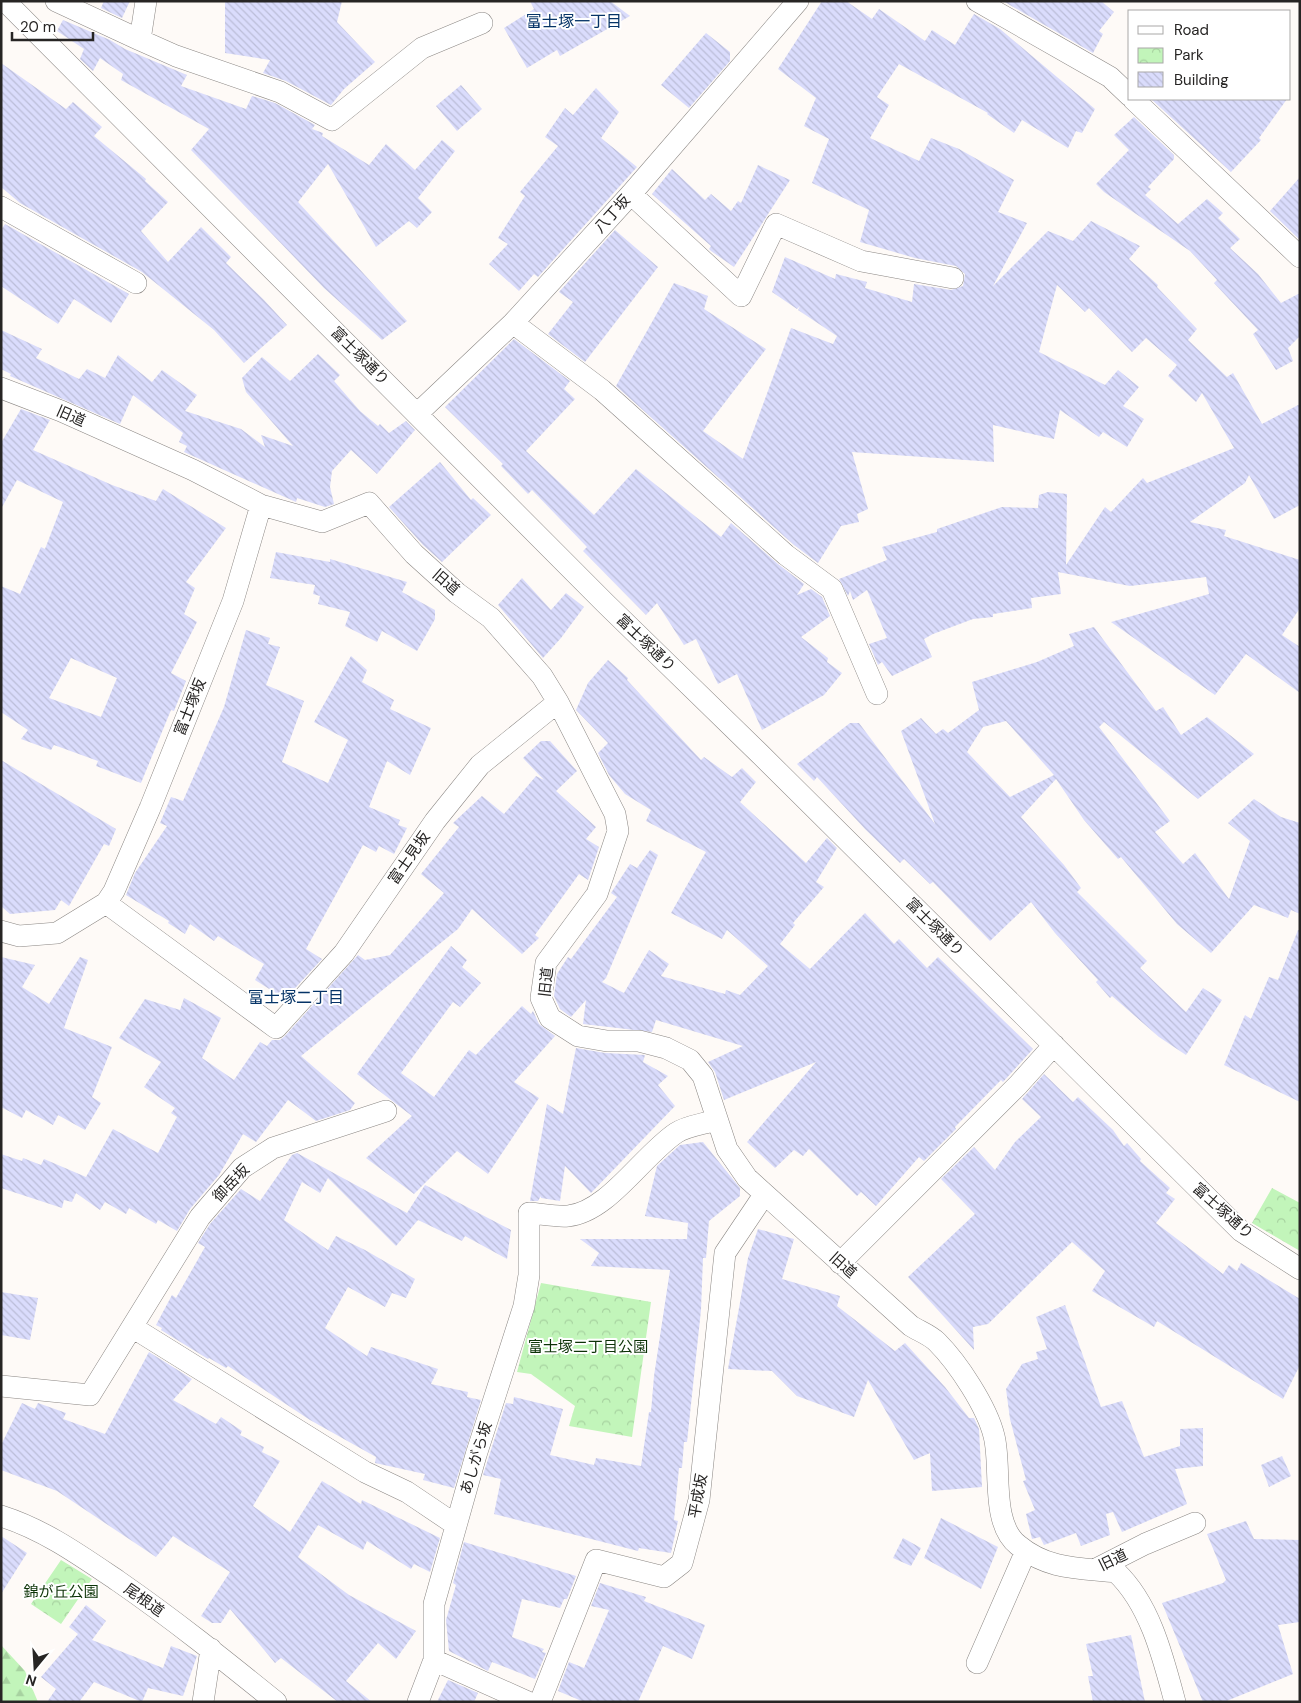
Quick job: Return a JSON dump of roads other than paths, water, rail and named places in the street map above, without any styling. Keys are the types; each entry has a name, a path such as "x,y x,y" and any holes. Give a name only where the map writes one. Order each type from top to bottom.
{"street":[{"name":"富士塚通り","path":"6,1 606,603 1241,1231 1300,1269"},
{"path":"56,1 176,56 280,92 332,120 422,48 482,23"},
{"path":"140,40 146,1"},
{"path":"977,1 1110,76 1128,94"},
{"name":"八丁坂","path":"418,413 513,323 631,194 797,3"},
{"path":"1134,100 1300,257"},
{"path":"631,194 741,296 776,224 861,261 954,278"},
{"path":"1,207 136,283"},
{"path":"513,323 602,390 786,555 832,589 876,694"},
{"name":"旧道","path":"1,388 16,392 193,470 261,505 322,522 370,503 414,554 458,593 491,618 542,676 558,702 615,814 618,831 597,894 546,963 541,998 550,1018 578,1036 607,1041 639,1041 666,1048 690,1060 703,1076 727,1149 748,1178 764,1195 911,1326 936,1341 975,1393 985,1411 995,1438 1000,1503 1006,1526 1017,1544 1049,1564 1080,1570 1094,1570 1145,1544 1195,1523"},
{"name":"富士塚坂","path":"106,903 114,891 150,808 233,601 261,505"},
{"name":"富士見坂","path":"106,903 276,1028 344,953 435,821 480,765 558,702"},
{"path":"1,931 19,936 57,933 106,903"},
{"path":"840,1263 1018,1084 1054,1045"},
{"name":"御岳坂","path":"1,1386 90,1395 200,1217 242,1168 273,1148 386,1110"},
{"name":"あしがら坂","path":"418,1702 434,1660 434,1604 456,1525 524,1306 529,1275 529,1213 568,1216 586,1211 607,1198 638,1165 677,1132 716,1120"},
{"name":"平成坂","path":"540,1702 596,1560 664,1577 682,1563 699,1500 725,1253 764,1195"},
{"path":"132,1327 365,1472 407,1492 456,1525"},
{"name":"尾根道","path":"1,1516 27,1524 71,1549 211,1649 276,1702"},
{"path":"977,1663 1026,1551"},
{"path":"1094,1570 1116,1572 1138,1598 1161,1652 1175,1702"},
{"path":"203,1702 211,1649"},
{"path":"434,1660 528,1702"}],"district":[{"name":"富士塚一丁目","path":"574,21"},
{"name":"富士塚二丁目","path":"296,997"}],"park label":[{"name":"富士塚二丁目公園","path":"588,1347"},
{"name":"錦が丘公園","path":"61,1592"}]}
